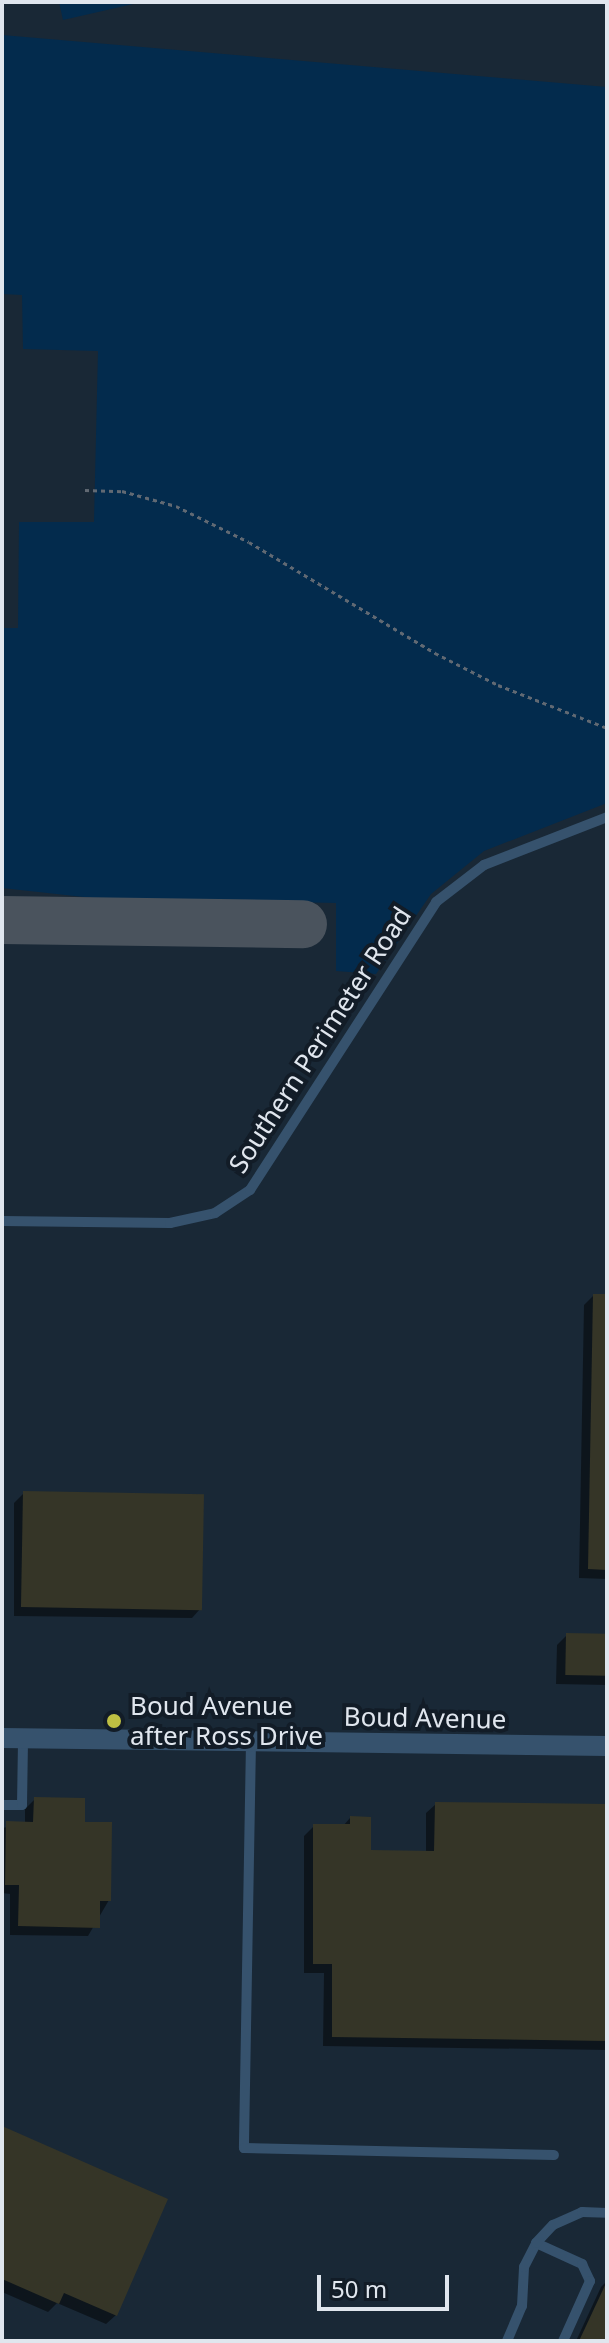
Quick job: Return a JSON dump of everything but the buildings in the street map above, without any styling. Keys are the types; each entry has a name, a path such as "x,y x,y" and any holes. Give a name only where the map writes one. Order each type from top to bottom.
{"street":[{"name":"Boud Avenue","path":"12,1739 607,1746"}],"lane":[{"name":"Southern Perimeter Road","path":"2,1221 170,1223 215,1213 250,1190 436,902 484,865 607,817"},
{"path":"2,1805 22,1805 12,1739"},
{"path":"251,1742 244,2148 554,2155"},
{"path":"507,2341 522,2306 524,2267 536,2243 553,2225 582,2212 607,2213"},
{"path":"536,2243 582,2264 590,2281 563,2341"}],"path":[{"path":"85,490 122,491 176,506 249,542 473,672 607,728"}],"shaded area":[{"path":"2,2 607,2 607,2341 2,2341"},
{"path":"59,2 142,2 63,20"},
{"path":"2,35 607,87 607,803 484,851 431,894 376,974 336,971 336,903 93,898 2,888 2,628 18,628 19,522 94,522 98,351 23,349 22,295 2,294"}],"taxiway":[{"path":"2,920 303,924"}],"place":[{"name":"Boud Avenue after Ross Drive","path":"114,1721"}]}
